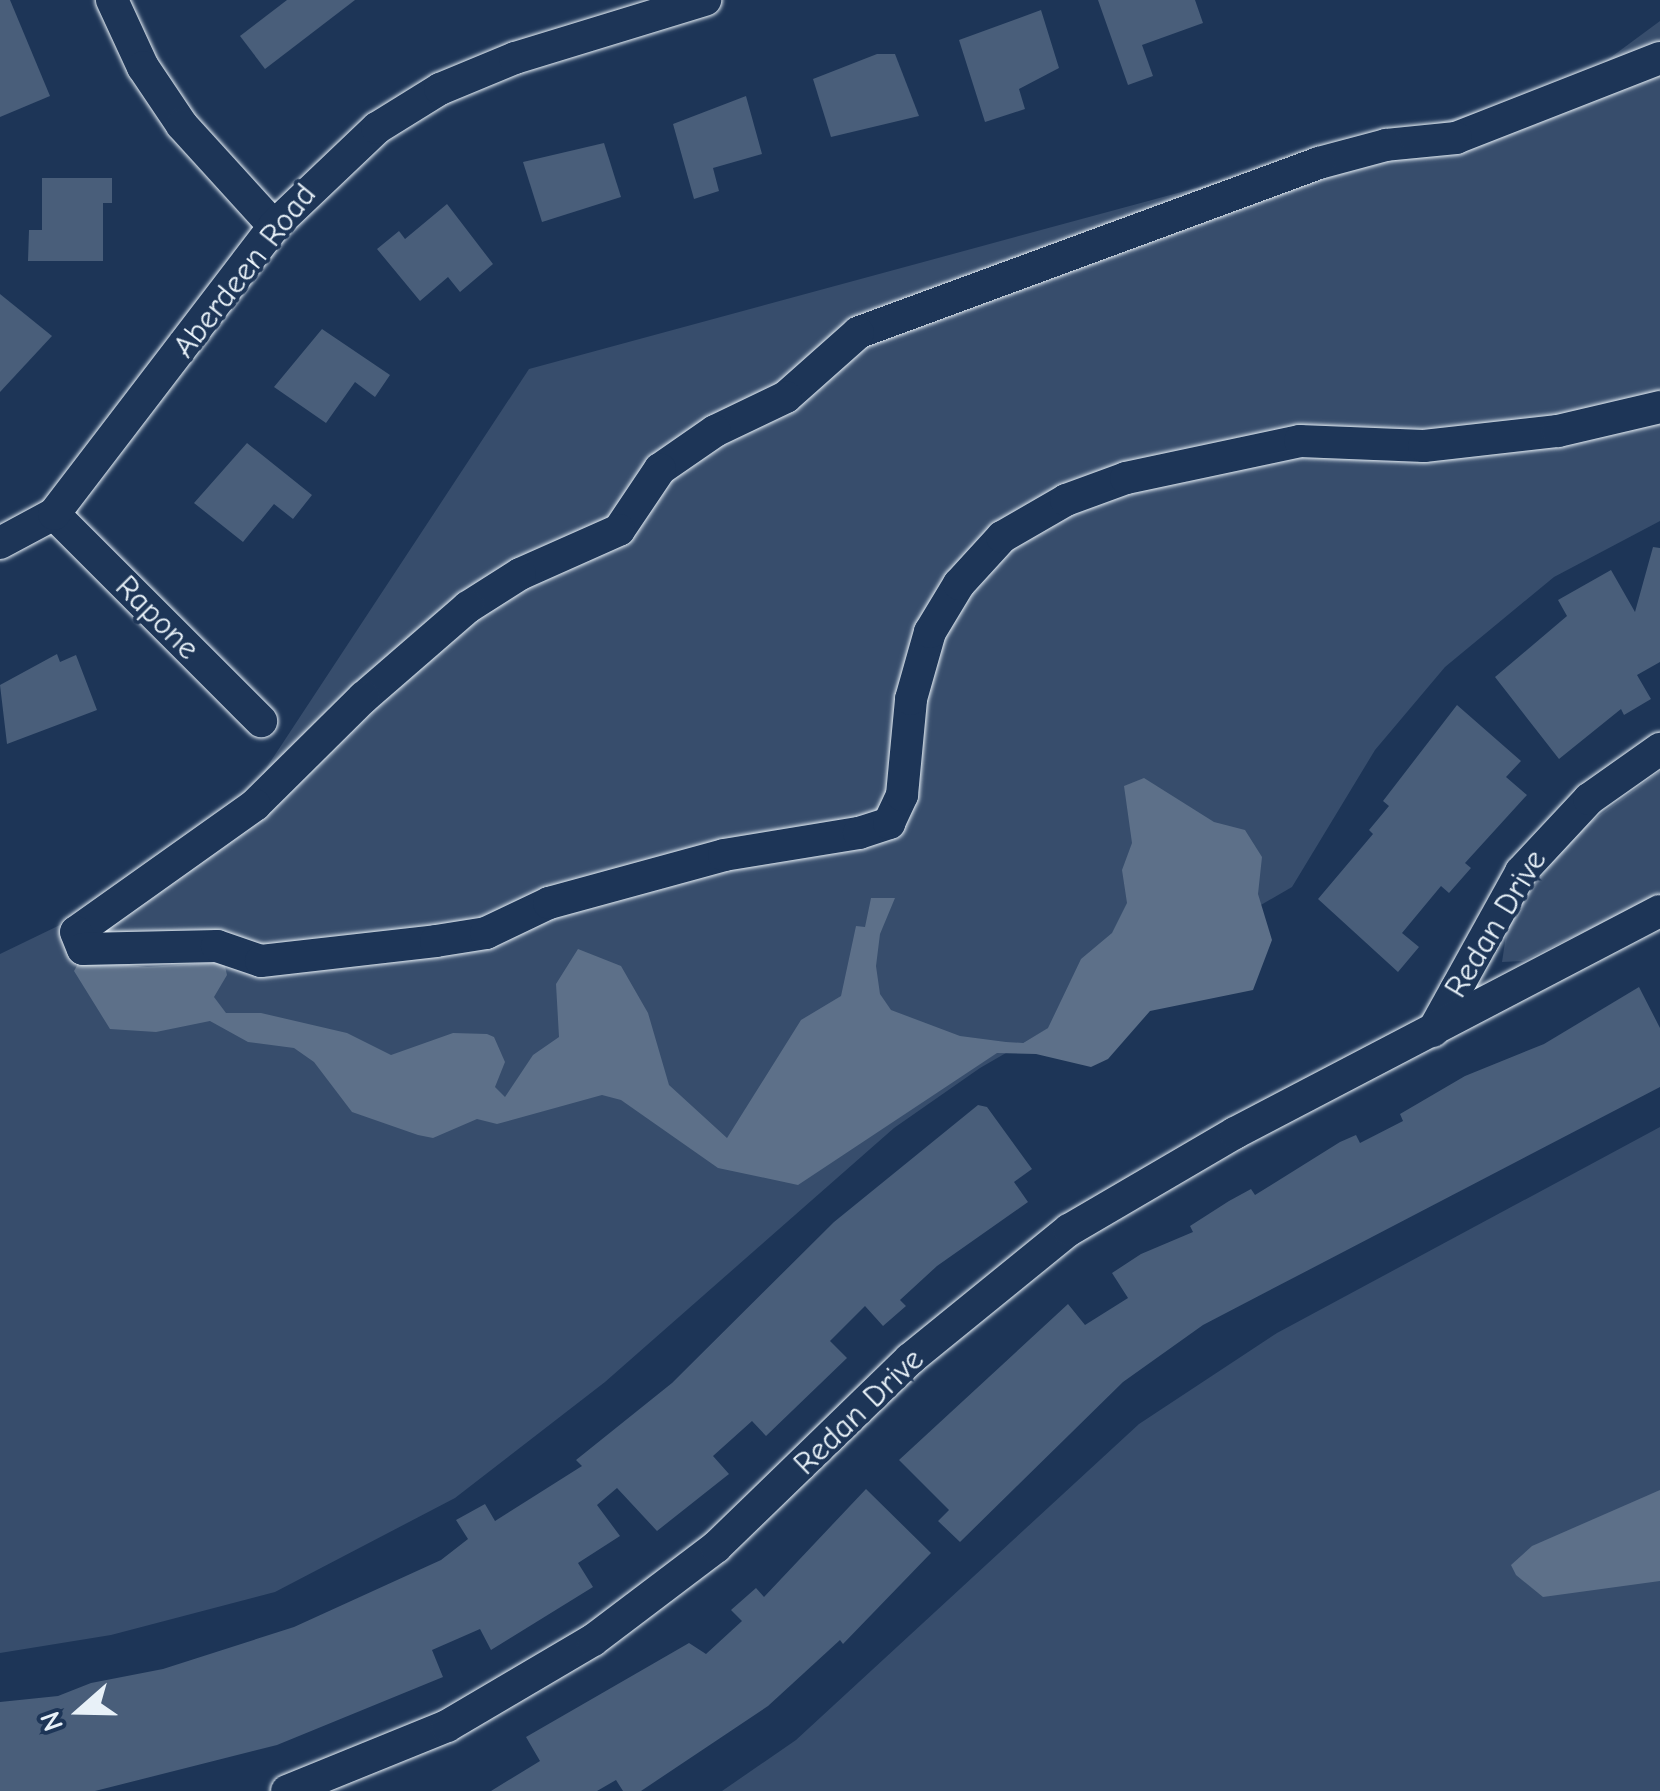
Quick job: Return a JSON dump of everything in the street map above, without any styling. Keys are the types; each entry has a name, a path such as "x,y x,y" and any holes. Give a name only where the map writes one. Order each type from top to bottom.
{"street":[{"path":"112,0 143,67 182,125 274,226"},
{"name":"Aberdeen Road","path":"0,543 54,514 274,226 377,128 440,90 514,58 705,0"},
{"path":"1660,58 1456,138 1386,145 1319,163 858,333 786,397 715,430 660,469 619,530 520,574 468,607 314,743 255,805 76,932 82,949 217,946 261,960 436,941 486,932 549,903 724,855 858,834 890,823 902,795 916,683 930,632 959,584 1002,536 1066,500 1126,478 1300,441 1424,446 1558,431 1660,407"},
{"name":"Rapone","path":"54,514 261,721"},
{"name":"Redan Drive","path":"1433,1031 1521,872 1589,800 1660,749"},
{"name":"Redan Drive","path":"288,1791 443,1728 593,1640 716,1547 910,1359 1069,1230 1235,1133 1660,911"}],"shaded area":[{"path":"1660,21 1660,521 1554,577 1445,667 1375,750 1292,887 980,1068 894,1128 605,1382 455,1498 275,1592 111,1635 0,1653 0,954 211,852 529,369 1572,86"},
{"path":"1660,771 1660,895 1523,961 1502,962 1508,922 1570,837"},
{"path":"1144,778 1214,822 1245,830 1262,857 1258,894 1272,940 1253,990 1150,1011 1108,1059 1091,1067 1036,1054 997,1053 798,1185 718,1168 621,1100 602,1095 497,1124 477,1119 433,1138 418,1135 352,1112 314,1062 294,1048 248,1042 210,1021 156,1032 110,1029 74,971 80,960 147,967 224,962 227,975 214,997 226,1013 261,1013 347,1033 391,1055 453,1033 487,1034 494,1037 505,1062 495,1087 505,1097 533,1055 559,1037 556,984 578,949 621,966 648,1013 669,1085 727,1138 801,1020 841,996 856,926 865,927 871,898 895,898 880,934 876,966 880,994 891,1010 960,1036 1006,1042 1023,1043 1048,1028 1081,959 1112,933 1127,903 1122,870 1132,843 1124,786"},
{"path":"1660,1127 1660,1791 722,1791 796,1740 1139,1424 1277,1333"},
{"path":"1660,1490 1660,1581 1543,1597 1516,1575 1511,1565 1532,1546"}],"building":[{"path":"0,0 10,0 50,96 0,117"},
{"path":"287,0 355,0 265,69 240,36"},
{"path":"1098,0 1195,0 1203,23 1142,45 1153,76 1128,85"},
{"path":"1041,10 1059,68 1019,89 1025,109 985,122 959,40"},
{"path":"877,54 895,54 919,116 831,137 813,79"},
{"path":"746,96 762,154 713,168 719,191 694,199 673,124"},
{"path":"604,143 621,197 542,222 523,162"},
{"path":"42,178 112,178 112,203 103,203 103,261 28,261 29,230 42,230"},
{"path":"447,204 493,264 460,292 448,277 420,301 377,249 399,231 405,239"},
{"path":"0,294 52,336 0,392"},
{"path":"322,329 390,375 375,397 355,382 326,423 274,387"},
{"path":"247,443 312,495 293,519 274,504 243,542 194,503"},
{"path":"1653,547 1660,548 1660,662 1637,675 1651,699 1624,715 1621,709 1559,759 1495,677 1567,616 1558,600 1611,570 1635,612"},
{"path":"57,654 60,662 76,655 97,710 7,744 0,685"},
{"path":"1457,705 1521,761 1506,777 1527,795 1465,863 1471,868 1449,893 1441,886 1402,933 1419,947 1398,972 1318,899 1373,834 1369,830 1389,806 1383,801"},
{"path":"1639,987 1660,1028 1660,1087 1203,1325 1123,1382 960,1542 938,1521 949,1510 899,1460 1068,1304 1085,1325 1128,1298 1112,1273 1141,1254 1193,1232 1190,1226 1229,1201 1251,1189 1255,1195 1340,1142 1356,1135 1360,1143 1403,1121 1400,1114 1465,1076 1544,1044"},
{"path":"978,1105 987,1107 1032,1169 1014,1182 1028,1202 937,1266 900,1300 906,1306 883,1326 865,1306 830,1341 847,1358 766,1436 752,1421 713,1456 729,1474 657,1531 617,1488 597,1505 620,1536 578,1563 593,1587 491,1650 480,1629 432,1650 443,1677 277,1745 95,1791 0,1791 0,1702 58,1696 91,1683 163,1669 294,1627 441,1560 468,1539 456,1520 485,1504 495,1521 582,1466 576,1460 672,1383 834,1222"},
{"path":"866,1489 931,1553 843,1644 840,1640 768,1706 641,1791 623,1791 616,1780 597,1791 491,1791 540,1761 526,1737 689,1643 706,1654 742,1621 731,1610 756,1588 764,1597"}]}
